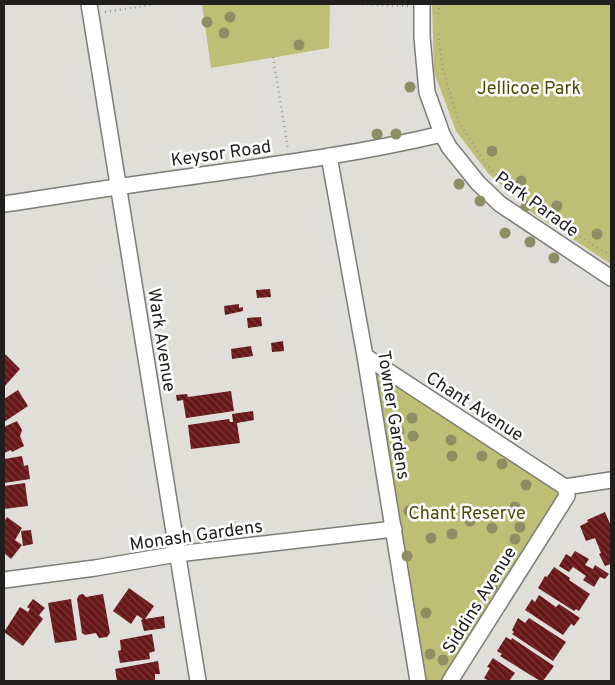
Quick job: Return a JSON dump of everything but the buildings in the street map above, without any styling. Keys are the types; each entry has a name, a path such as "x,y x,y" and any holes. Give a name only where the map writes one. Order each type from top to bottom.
{"street":[{"name":"Park Parade","path":"422,5 422,38 428,92 442,134 449,147 478,183 494,199 611,278"},
{"name":"Wark Avenue","path":"90,9 198,681"},
{"name":"Keysor Road","path":"4,204 290,163 394,146 442,134"},
{"name":"Towner Gardens","path":"328,156 365,356 418,681"},
{"name":"Chant Avenue","path":"365,356 565,487"},
{"path":"565,487 611,480"},
{"name":"Siddins Avenue","path":"450,681 567,496 565,487"},
{"name":"Monash Gardens","path":"4,580 95,568 177,554 394,529"}],"path":[{"path":"90,9 156,4"},
{"path":"362,4 422,5"},
{"path":"437,22 440,4"},
{"path":"438,32 443,70 459,122 487,166 528,203 611,256"},
{"path":"273,57 290,163"}],"green space":[{"path":"202,4 330,4 329,48 211,68"},
{"name":"Jellicoe Park","path":"432,4 611,4 611,264 531,212 488,173 456,131 434,72"},
{"name":"Chant Reserve","path":"365,356 565,487 450,681 418,681"}]}
